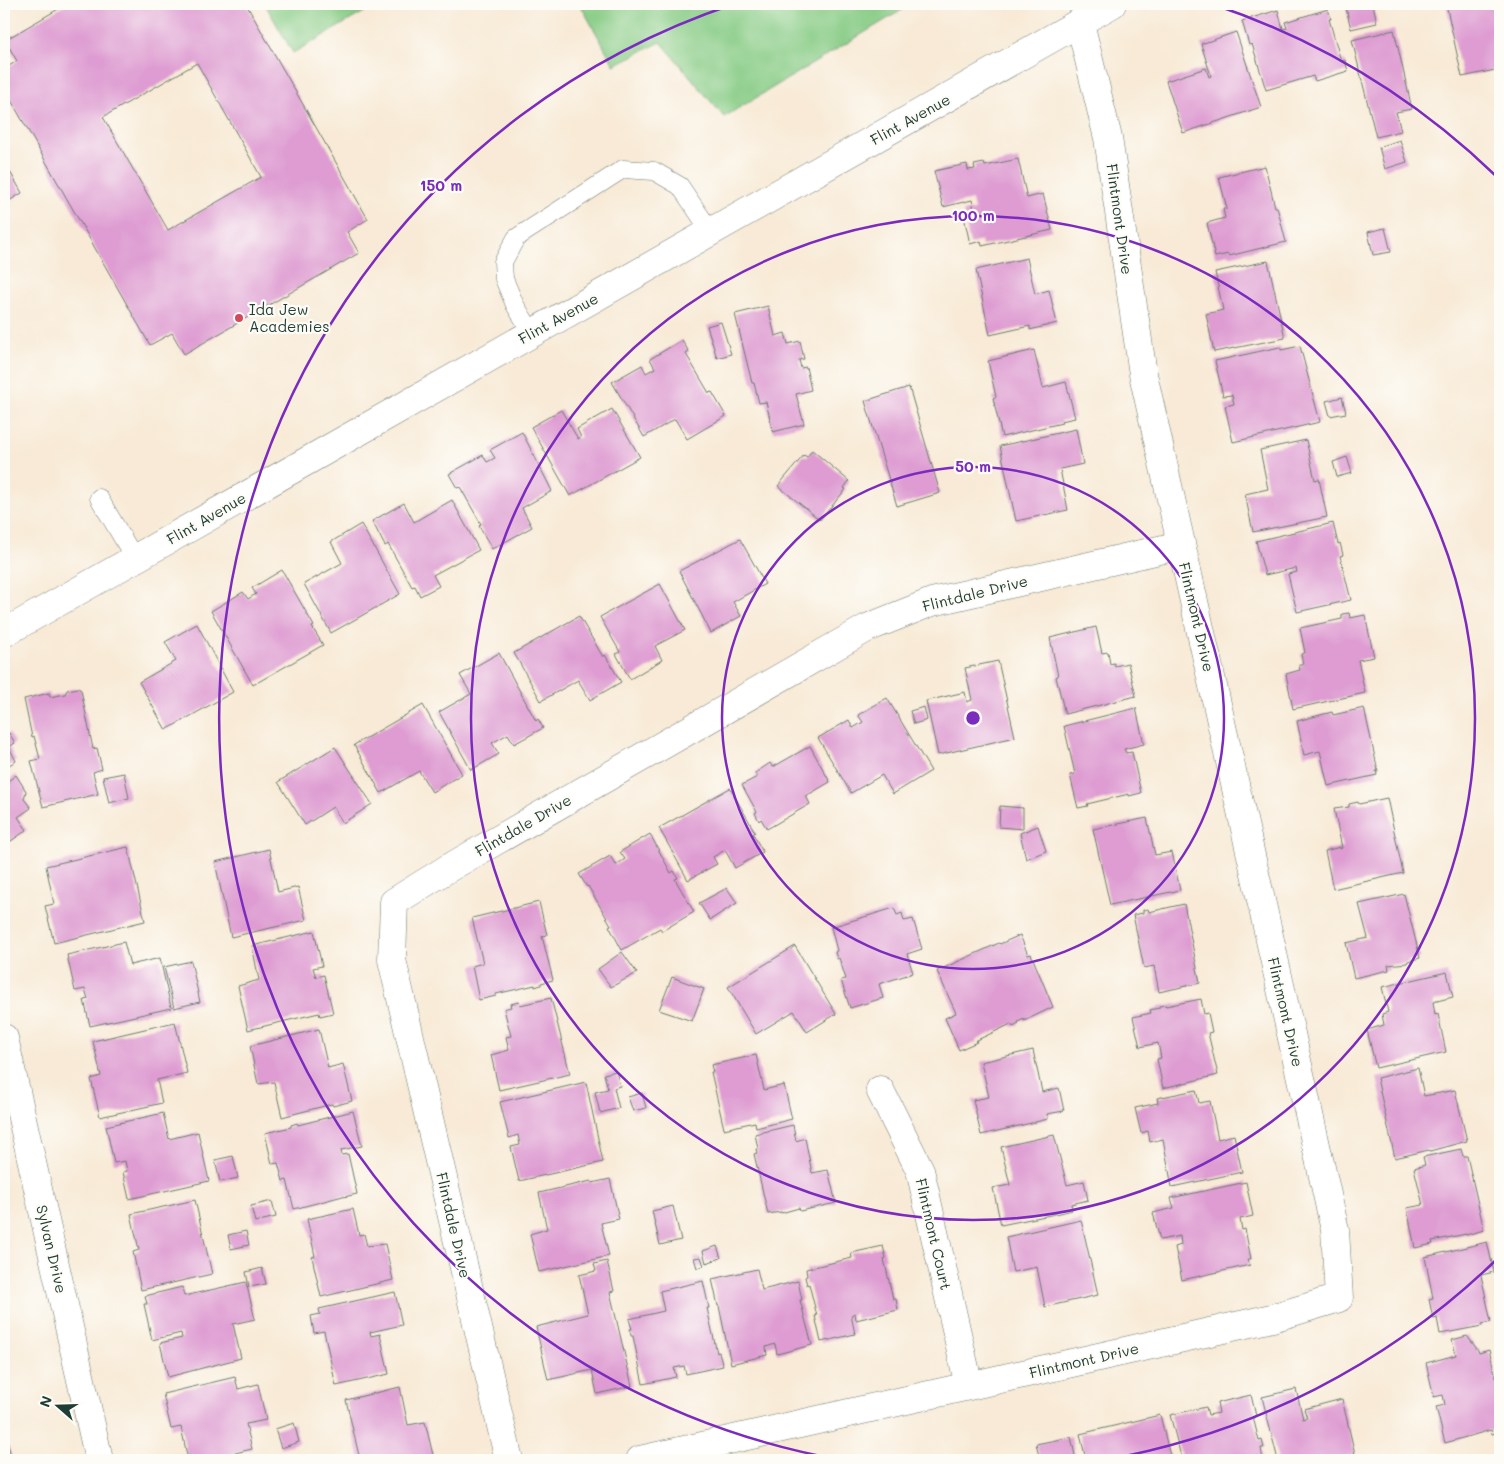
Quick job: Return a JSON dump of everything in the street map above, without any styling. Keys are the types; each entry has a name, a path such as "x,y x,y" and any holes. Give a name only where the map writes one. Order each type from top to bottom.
{"street":[{"name":"Flint Avenue","path":"4,633 1112,4"},
{"name":"Flintmont Drive","path":"640,1460 1272,1318 1339,1298 1335,1230 1143,374 1108,138 1080,23"},
{"name":"Flintdale Drive","path":"509,1460 392,960 394,902 867,628 932,602 1181,545"},
{"name":"Sylvan Drive","path":"4,1038 100,1460"},
{"name":"Flintmont Court","path":"880,1090 920,1170 969,1386"}],"lane":[{"path":"532,333 515,305 504,279 503,262 516,238 623,169 654,170 680,186 711,232"},
{"path":"99,498 134,559"}],"green space":[{"path":"265,4 378,4 293,53"},
{"path":"580,4 912,4 724,117 661,42 614,65"}],"building":[{"path":"67,4 246,4 368,219 347,232 359,253 184,354 172,333 150,345 4,88 4,69 17,61 5,40","holes":["197,63 261,177 168,230 103,117"]},
{"path":"1345,4 1373,4 1377,23 1351,29"},
{"path":"1446,4 1500,4 1500,69 1462,77"},
{"path":"1328,9 1341,61 1345,60 1348,71 1315,81 1313,76 1266,90 1252,44 1249,45 1242,21 1278,10 1283,29 1287,28 1285,22"},
{"path":"1394,30 1412,109 1396,112 1401,131 1376,137 1352,40"},
{"path":"1236,32 1261,107 1183,133 1166,81 1206,68 1209,77 1211,76 1201,44"},
{"path":"1400,140 1407,162 1385,169 1379,147"},
{"path":"1018,159 1027,198 1043,194 1052,230 982,246 981,241 970,244 963,212 974,210 972,200 943,207 934,171 967,164 968,170 975,169 974,165 984,163 985,166"},
{"path":"4,161 22,193 4,204"},
{"path":"1265,166 1286,242 1229,256 1228,254 1215,257 1207,223 1225,218 1223,209 1227,209 1219,177"},
{"path":"1385,228 1391,252 1373,255 1368,232"},
{"path":"1027,258 1035,294 1049,290 1057,323 1030,330 1030,326 990,335 976,270"},
{"path":"1268,261 1285,338 1214,352 1206,314 1223,310 1215,272"},
{"path":"768,306 775,336 785,333 788,344 800,341 804,359 799,360 801,368 806,367 811,390 796,394 804,424 773,432 766,402 759,403 754,383 752,383 735,314"},
{"path":"721,322 731,354 717,358 707,326"},
{"path":"682,340 689,352 686,354 709,393 712,392 726,416 687,439 675,419 644,437 612,382 642,365 646,373 655,368 650,359"},
{"path":"1300,346 1320,422 1233,442 1225,406 1234,404 1232,395 1223,396 1215,361 1280,347 1281,350"},
{"path":"1034,350 1043,388 1066,382 1075,418 1061,421 1062,423 1002,437 993,398 996,397 988,361"},
{"path":"909,387 940,493 897,506 865,401"},
{"path":"1342,397 1346,413 1330,416 1326,401"},
{"path":"612,409 640,457 570,496 531,427 561,410 578,439 581,437 577,429"},
{"path":"1076,429 1083,464 1060,469 1068,510 1016,521 1000,446"},
{"path":"522,432 552,491 522,508 532,527 492,549 479,526 481,524 460,487 457,488 449,474 483,455 487,462 495,458 490,450"},
{"path":"1306,440 1315,480 1319,479 1327,517 1253,532 1245,494 1268,489 1260,450"},
{"path":"812,450 849,481 844,488 846,489 820,520 778,486 804,455 807,457"},
{"path":"1347,457 1352,473 1337,477 1333,462"},
{"path":"452,500 479,550 433,575 439,586 420,596 415,586 412,587 388,544 385,546 372,521 404,503 414,522"},
{"path":"1333,523 1343,555 1340,556 1351,600 1297,612 1288,574 1297,572 1296,568 1265,575 1256,541"},
{"path":"361,524 400,594 331,633 304,584 342,563 331,542"},
{"path":"740,539 765,584 733,602 741,616 711,633 679,571"},
{"path":"282,570 323,645 253,685 211,611 243,592 248,599 256,594 252,588"},
{"path":"660,584 685,630 655,646 662,660 630,679 616,654 620,652 600,617"},
{"path":"1349,613 1350,618 1365,615 1374,657 1358,660 1365,693 1293,709 1286,674 1300,670 1299,665 1303,665 1301,654 1305,653 1300,628 1342,619 1342,614"},
{"path":"579,616 603,657 605,655 621,682 590,700 578,680 541,701 514,653"},
{"path":"197,624 233,692 166,730 139,682 176,661 165,642"},
{"path":"1096,627 1102,653 1108,652 1110,664 1114,663 1115,666 1128,663 1136,696 1065,714 1056,677 1058,676 1050,638"},
{"path":"499,653 536,721 538,719 543,728 514,744 508,734 492,743 499,754 471,770 439,712 471,694 460,675"},
{"path":"998,661 1015,737 938,755 926,701 965,692 967,702 972,700 965,668"},
{"path":"78,688 81,690 93,749 97,748 102,769 93,772 98,794 43,807 31,761 40,759 34,736 32,737 24,699 49,693 50,697 65,694 67,690"},
{"path":"887,698 931,771 893,794 882,775 851,793 818,738 849,720 853,728 863,722 858,715"},
{"path":"423,705 462,774 432,792 419,771 381,793 354,745"},
{"path":"924,707 927,720 914,724 910,711"},
{"path":"1136,708 1144,744 1124,749 1126,753 1132,752 1141,793 1087,804 1088,806 1078,808 1070,775 1075,774 1064,726"},
{"path":"1364,708 1378,771 1376,771 1377,775 1328,786 1320,751 1304,755 1297,721 1332,712 1333,715"},
{"path":"9,733 15,743 9,747 16,761 4,768 4,737"},
{"path":"810,746 830,782 806,796 810,804 767,829 761,819 759,821 755,813 757,812 742,785 757,777 755,773 770,763 773,767"},
{"path":"335,747 372,804 343,823 333,807 305,825 278,782"},
{"path":"124,773 129,798 109,803 103,777"},
{"path":"16,775 26,791 24,799 31,808 18,817 27,830 8,843 4,837 4,784"},
{"path":"730,788 755,832 753,834 763,852 735,868 725,850 713,857 717,864 688,880 659,828"},
{"path":"1387,798 1403,873 1333,889 1325,851 1342,848 1334,809 1349,807 1349,804 1358,802 1359,804"},
{"path":"1000,806 1023,808 1023,829 999,827"},
{"path":"1147,818 1155,855 1172,852 1180,890 1110,905 1093,829"},
{"path":"1038,826 1046,851 1026,859 1020,833"},
{"path":"650,834 671,873 674,871 678,878 675,879 694,912 662,931 660,928 622,950 609,926 611,925 579,874 610,856 616,865 625,859 620,852"},
{"path":"128,847 145,921 54,943 45,906 54,904 46,866"},
{"path":"269,849 278,892 298,887 306,920 231,937 215,862"},
{"path":"727,888 737,903 710,920 699,903"},
{"path":"1404,894 1420,958 1408,961 1407,963 1388,965 1389,970 1354,978 1346,943 1368,938 1359,904"},
{"path":"539,902 547,935 542,936 553,980 541,983 541,985 535,987 535,985 496,994 496,996 479,1000 472,966 483,963 472,918"},
{"path":"1184,904 1200,983 1159,992 1154,966 1144,968 1133,915 1143,913 1143,910 1148,909 1149,912"},
{"path":"894,908 897,915 902,913 904,921 913,919 922,949 907,954 913,973 879,984 883,998 850,1008 841,980 846,979 839,958 837,959 831,927"},
{"path":"314,931 322,966 313,968 316,977 324,975 333,1013 320,1016 319,1013 248,1030 238,986 259,980 252,946"},
{"path":"1020,935 1028,955 1031,954 1053,1007 1018,1022 1019,1024 1013,1027 1011,1024 959,1050 945,1018 956,1013 937,971"},
{"path":"124,942 130,965 160,958 171,1008 90,1026 84,1000 88,999 85,989 75,991 67,955"},
{"path":"795,946 836,1014 807,1032 794,1011 756,1034 728,987"},
{"path":"622,952 637,973 611,987 598,969"},
{"path":"191,961 200,1002 174,1008 164,967"},
{"path":"1447,972 1453,997 1433,1002 1435,1015 1438,1014 1446,1052 1376,1068 1367,1030 1384,1025 1382,1014 1388,1012 1382,987"},
{"path":"672,977 704,989 692,1021 659,1010"},
{"path":"551,998 570,1074 499,1090 491,1055 509,1050 506,1037 511,1036 504,1009 511,1007 510,1004 519,1002 520,1005"},
{"path":"1201,999 1204,1014 1208,1013 1212,1032 1208,1033 1218,1075 1163,1088 1157,1059 1161,1058 1158,1043 1140,1047 1133,1017 1151,1013 1150,1010 1159,1008 1159,1006"},
{"path":"175,1022 187,1073 157,1080 162,1103 100,1117 91,1079 101,1076 93,1041"},
{"path":"319,1029 328,1068 343,1064 352,1101 333,1106 332,1104 282,1117 274,1082 258,1084 250,1046"},
{"path":"1033,1050 1042,1092 1059,1088 1064,1111 1047,1114 1048,1119 981,1135 973,1100 989,1097 981,1062"},
{"path":"756,1055 764,1090 784,1085 792,1119 756,1128 755,1122 724,1129 711,1065"},
{"path":"1418,1068 1424,1096 1455,1090 1467,1141 1395,1158 1377,1078"},
{"path":"616,1071 620,1086 614,1088 619,1108 600,1113 595,1092 608,1089 604,1074"},
{"path":"586,1082 603,1162 519,1181 511,1147 520,1145 518,1135 509,1138 500,1102"},
{"path":"1196,1090 1199,1103 1210,1101 1218,1139 1234,1135 1242,1172 1172,1187 1163,1139 1150,1142 1148,1131 1141,1133 1135,1108 1158,1103 1157,1098"},
{"path":"642,1093 646,1108 633,1111 628,1097"},
{"path":"353,1111 362,1146 341,1150 342,1155 348,1154 357,1194 294,1209 287,1180 283,1181 278,1163 272,1164 265,1133 291,1127 291,1125 297,1123 298,1125"},
{"path":"163,1113 169,1139 198,1132 209,1181 129,1199 123,1172 127,1171 125,1161 114,1163 106,1126"},
{"path":"793,1125 796,1141 805,1138 812,1173 828,1170 836,1203 800,1211 799,1208 768,1214 754,1154 757,1153 756,1149 758,1149 755,1134"},
{"path":"1054,1135 1067,1185 1084,1181 1088,1200 1071,1204 1072,1210 1001,1225 993,1188 1010,1185 1001,1147"},
{"path":"1461,1149 1463,1156 1467,1156 1484,1230 1432,1241 1433,1244 1415,1248 1407,1208 1423,1205 1414,1168 1425,1165 1423,1157"},
{"path":"233,1156 238,1178 220,1182 215,1160"},
{"path":"610,1179 619,1219 601,1223 609,1256 539,1272 530,1234 547,1229 539,1193 591,1181 592,1183"},
{"path":"1246,1182 1253,1216 1240,1219 1242,1230 1245,1229 1251,1259 1248,1259 1250,1265 1182,1280 1175,1247 1181,1245 1180,1236 1160,1240 1153,1213 1174,1208 1171,1198"},
{"path":"195,1200 212,1274 141,1290 133,1252 139,1250 131,1214"},
{"path":"272,1201 276,1217 255,1222 251,1206"},
{"path":"673,1206 681,1240 660,1245 652,1211"},
{"path":"353,1209 359,1235 364,1234 367,1246 385,1244 393,1280 321,1297 312,1257 315,1256 307,1219"},
{"path":"1081,1220 1098,1295 1045,1307 1037,1267 1013,1272 1006,1237"},
{"path":"246,1231 249,1245 231,1249 228,1235"},
{"path":"1487,1242 1494,1272 1481,1275 1491,1322 1482,1324 1482,1326 1440,1334 1437,1318 1433,1319 1429,1299 1433,1298 1425,1257"},
{"path":"717,1246 721,1258 706,1263 703,1251"},
{"path":"883,1246 893,1299 896,1299 898,1310 856,1320 855,1313 851,1315 855,1334 821,1342 815,1316 817,1316 809,1284 807,1285 805,1277 807,1276 806,1269 852,1258 851,1253"},
{"path":"701,1257 704,1266 697,1268 694,1258"},
{"path":"607,1261 614,1291 610,1292 632,1386 597,1394 592,1370 548,1380 536,1327 588,1314 579,1275 596,1271 594,1264"},
{"path":"262,1268 266,1284 249,1287 246,1272"},
{"path":"757,1269 762,1290 798,1281 802,1300 800,1300 812,1345 777,1354 775,1344 766,1347 767,1355 731,1364 712,1279"},
{"path":"703,1281 717,1353 719,1352 723,1366 686,1374 684,1366 674,1368 676,1377 643,1384 633,1336 631,1336 630,1329 632,1329 629,1319 664,1311 660,1291"},
{"path":"246,1282 255,1319 233,1324 241,1358 168,1377 160,1343 182,1338 181,1333 152,1340 144,1304 147,1304 145,1296 182,1287 184,1296"},
{"path":"395,1292 402,1325 370,1332 371,1336 380,1334 389,1374 336,1386 324,1331 314,1333 311,1316 320,1314 319,1309"},
{"path":"1467,1336 1479,1353 1489,1350 1498,1385 1500,1384 1500,1432 1492,1434 1491,1430 1445,1443 1436,1407 1445,1405 1443,1395 1434,1397 1426,1363 1456,1355 1452,1340"},
{"path":"235,1377 238,1389 258,1384 266,1420 246,1424 252,1449 206,1460 188,1460 181,1427 171,1429 163,1394"},
{"path":"400,1387 408,1425 425,1422 434,1459 360,1460 346,1400"},
{"path":"1296,1389 1303,1419 1307,1418 1304,1409 1342,1399 1355,1454 1332,1460 1278,1460 1262,1397"},
{"path":"1251,1395 1256,1416 1253,1417 1259,1441 1262,1440 1264,1448 1261,1448 1263,1460 1182,1460 1170,1415 1206,1407 1208,1415 1219,1413 1217,1403"},
{"path":"1160,1415 1171,1460 1086,1460 1080,1434"},
{"path":"294,1423 299,1442 281,1448 275,1429"},
{"path":"4,1428 12,1460 4,1460"},
{"path":"1071,1437 1076,1460 1040,1460 1036,1444"},
{"path":"979,1456 980,1460 965,1460"}],"place":[{"name":"Ida Jew Academies","path":"239,318"}]}
